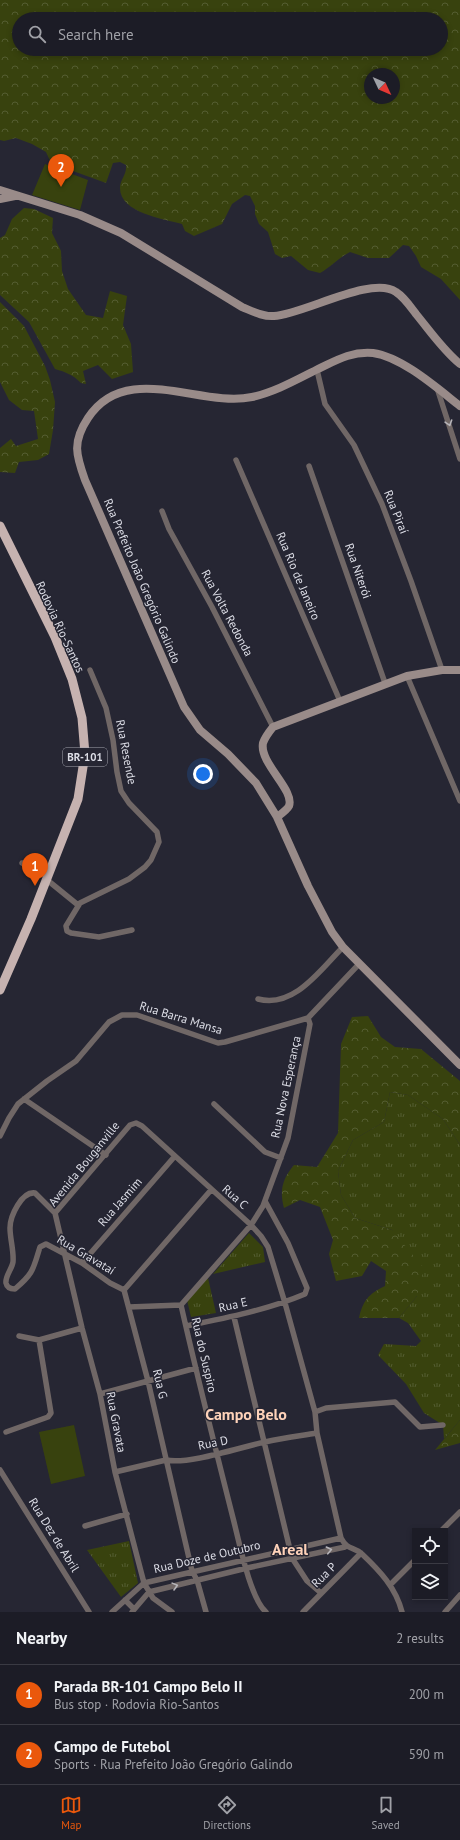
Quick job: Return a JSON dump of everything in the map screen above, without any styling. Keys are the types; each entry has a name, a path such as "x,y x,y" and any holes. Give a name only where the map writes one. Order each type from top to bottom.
{"highway":[{"name":"Rodovia Rio-Santos","path":"0,526 54,637 72,679 82,718 85,754 78,799 0,990"}],"main road":[{"path":"0,190 15,196 80,215 121,233 242,307 258,314 272,316 290,313 360,290 375,287 387,287 402,297 460,364"},
{"path":"0,199 15,196"},
{"name":"Rua Prefeito João Gregório Galindo","path":"460,406 437,388 388,357 361,352 347,355 272,391 251,397 218,398 164,389 140,389 112,396 100,404 90,414 77,441 77,458 184,707 200,730 247,772 256,783 277,817 314,898 332,932 342,946 358,964 460,1065"},
{"path":"277,817 287,808 289,803 286,790 267,761 263,751 263,743 273,727 385,683 407,676 442,670 460,670"}],"street":[{"name":"Rua Piraí","path":"318,370 325,404 354,445 382,504 442,670"},
{"path":"437,388 460,460"},
{"name":"Rua Rio de Janeiro","path":"236,460 340,701"},
{"name":"Rua Niterói","path":"309,466 385,683"},
{"name":"Rua Volta Redonda","path":"162,511 169,530 212,607 273,727"},
{"name":"Rua Resende","path":"78,905 129,879 151,860 159,842 157,832 129,803 122,791 116,772 113,740 106,708 90,670"},
{"path":"407,676 460,801"},
{"path":"22,863 48,874 78,905 66,926 67,931 71,933 99,937 132,930"},
{"path":"258,999 266,1001 291,995 303,988 342,946"},
{"path":"308,1018 358,964"},
{"name":"Rua Barra Mansa","path":"0,1136 14,1109 24,1099 76,1061 109,1022 122,1015 130,1014 149,1018 218,1042 225,1042 308,1018"},
{"name":"Rua Nova Esperança","path":"251,1225 265,1201 288,1138 310,1024 308,1018"},
{"path":"24,1099 106,1155"},
{"path":"214,1104 265,1152 281,1158"},
{"name":"Avenida Bouganville","path":"64,1254 55,1213 130,1125 136,1123 142,1126"},
{"name":"Rua C","path":"142,1126 251,1225 261,1236 268,1247 285,1303"},
{"name":"Rua Jasmim","path":"82,1263 174,1156"},
{"path":"124,1290 211,1190"},
{"name":"Rua Gravataí","path":"55,1213 35,1193 27,1194 23,1197 10,1225 13,1263 6,1282 7,1286 10,1289 15,1290 32,1274 40,1247 46,1244 82,1263 110,1283 124,1290"},
{"name":"Rua E","path":"186,1326 285,1303 305,1294 307,1288 288,1243 265,1201"},
{"name":"Rua do Suspiro","path":"244,1559 216,1454 181,1305 251,1225"},
{"name":"Rua Gravata","path":"64,1254 100,1394 115,1472 144,1583 148,1592"},
{"name":"Rua G","path":"124,1290 148,1381 192,1571 197,1580 206,1612"},
{"path":"285,1303 315,1412 317,1433 341,1538 345,1547 361,1553 391,1584 399,1601 402,1612"},
{"path":"129,1307 181,1305"},
{"path":"234,1316 292,1558 307,1581 321,1592"},
{"path":"19,1336 39,1340 82,1328"},
{"path":"6,1432 48,1417 51,1413 39,1340"},
{"path":"100,1394 196,1368"},
{"path":"315,1412 326,1408 395,1402 420,1426 443,1425"},
{"name":"Rua D","path":"115,1472 166,1460 174,1462 216,1454 265,1442 317,1433"},
{"name":"Rua Dez de Abril","path":"0,1470 89,1612"},
{"path":"444,1528 460,1512"},
{"path":"84,1526 127,1514"},
{"name":"Rua Doze de Outubro","path":"112,1612 144,1583 341,1538"},
{"name":"Rua Doze de Outubro","path":"133,1610 148,1592 247,1568 345,1547"},
{"name":"Rua P","path":"303,1612 361,1553"},
{"path":"244,1559 258,1602 266,1612"},
{"path":"391,1584 412,1563"},
{"path":"148,1592 153,1598 172,1612"},
{"path":"445,1612 460,1595"},
{"path":"125,1600 133,1610"}],"green space":[{"path":"0,0 460,0 460,300 441,279 421,267 409,246 403,245 389,258 368,258 350,252 320,273 308,270 291,256 282,258 275,254 268,232 259,224 255,214 255,206 250,196 245,195 232,204 222,224 194,236 185,231 182,224 144,214 127,203 122,197 120,188 126,165 120,162 113,163 106,183 51,163 46,152 32,144 16,138 4,141 0,140"},
{"path":"45,164 88,180 80,210 32,195"},
{"path":"24,208 34,209 53,218 52,233 61,251 62,271 68,289 86,315 103,318 110,291 127,296 123,325 131,344 133,372 112,379 98,365 83,371 86,384 81,383 63,371 55,369 29,322 0,295 0,238 5,235 12,219"},
{"path":"0,302 24,326 45,366 55,402 53,430 49,454 38,460 19,462 15,473 0,472 0,448 11,439 16,446 38,439 34,411 22,410 9,400 0,382"},
{"path":"368,1016 381,1037 395,1047 421,1049 460,1081 460,1145 443,1119 408,1095 390,1092 384,1122 353,1140 338,1171 341,1195 355,1218 392,1230 424,1268 417,1296 399,1318 359,1318 362,1307 370,1295 385,1286 386,1271 371,1261 362,1276 336,1281 329,1254 333,1240 320,1207 300,1200 284,1208 282,1196 283,1185 287,1175 294,1165 317,1167 338,1133 341,1044 352,1017"},
{"path":"390,1092 408,1095 443,1119 460,1145 460,1420 444,1439 443,1425 424,1413 406,1384 378,1355 384,1344 416,1346 421,1341 408,1323 399,1318 417,1296 392,1230 355,1218 341,1195 338,1171 353,1140 384,1122"},
{"path":"249,1233 263,1247 265,1262 213,1274"},
{"path":"208,1278 216,1313 191,1317 187,1300"},
{"path":"460,1420 460,1443 435,1450"},
{"path":"74,1425 85,1476 51,1484 39,1432"},
{"path":"129,1541 138,1583 121,1597 87,1550"}],"place":[{"name":"Campo de Futebol","path":"61,187"},
{"name":"Parada BR-101 Campo Belo II","path":"35,886"}],"district":[{"name":"Campo Belo","path":"246,1414"},
{"name":"Areal","path":"290,1549"}]}
